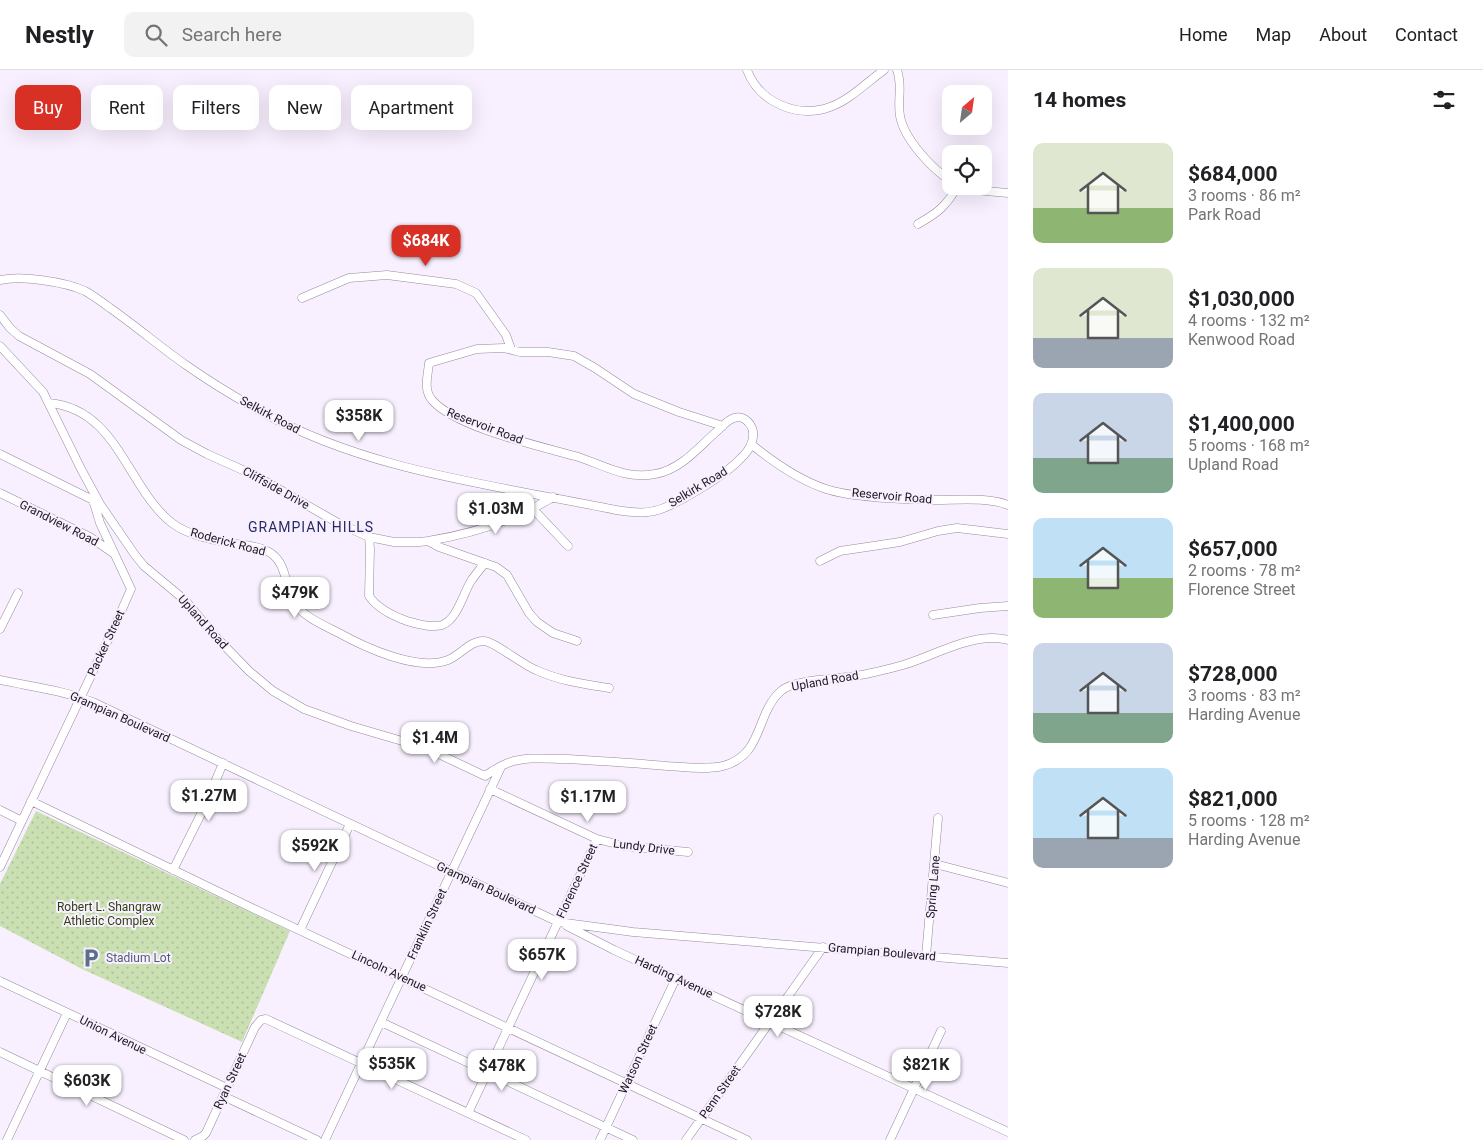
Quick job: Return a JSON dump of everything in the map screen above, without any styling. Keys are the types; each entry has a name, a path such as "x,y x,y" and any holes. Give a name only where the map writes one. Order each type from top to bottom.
{"street":[{"path":"746,70 750,79 768,98 779,105 802,111 830,107 843,100 884,70"},
{"path":"897,70 901,87 900,116 905,130 924,157 942,174"},
{"path":"992,192 1008,193"},
{"path":"918,224 940,211 952,195"},
{"path":"302,298 350,278 387,275 456,284 476,293 506,335 511,349"},
{"name":"Selkirk Road","path":"0,280 15,277 30,278 85,291 125,318 186,365 280,422 375,459 478,484 616,510 654,511 687,495 725,472 740,460 751,444"},
{"name":"Cliffside Drive","path":"0,315 19,336 90,374 181,440 256,476 338,523 368,536 394,542 428,541 477,530 533,509 553,497"},
{"name":"Upland Road","path":"0,346 37,384 49,403 97,502 122,538 144,566 186,601 233,656 249,671 279,694 304,709 327,719 426,748 486,776 500,767 518,760 541,758 692,768 724,765 739,759 748,751 771,703 785,688 805,683 858,676 903,665 962,643 987,639 1008,640"},
{"name":"Reservoir Road","path":"723,426 679,412 634,394 574,356 548,352 520,352 511,349 478,349 429,363 427,389 429,396 444,412 514,439 578,456 610,470 636,476 671,470 695,452 723,426 737,417 750,423 753,432 751,444 803,479 828,489 886,497 975,500 1008,505"},
{"name":"Roderick Road","path":"49,403 70,407 97,425 125,459 154,503 173,523 196,536 250,546 271,553 280,562 289,592 297,606 315,620 361,645 410,661 433,664 450,660 474,644 487,641 498,646 524,665 552,677 579,684 610,688"},
{"path":"0,454 97,502"},
{"name":"Grandview Road","path":"0,493 90,537 115,555"},
{"name":"Packer Street","path":"0,867 131,589 100,522 97,502"},
{"path":"533,509 568,546"},
{"path":"820,561 840,552 900,542 938,531 957,528 1008,534"},
{"path":"368,536 370,549 369,596 388,613 412,622 435,626 447,623 456,611 471,581 486,563"},
{"path":"428,541 439,547 496,567 507,575 537,622 553,633 577,641"},
{"path":"0,629 18,593"},
{"path":"933,615 1008,606"},
{"path":"0,607 8,611"},
{"name":"Grampian Boulevard","path":"0,680 45,688 80,697 558,922 614,930 1008,963"},
{"path":"173,870 206,804 223,763"},
{"path":"490,789 500,767"},
{"name":"Lundy Drive","path":"490,789 597,839 624,846 688,852"},
{"name":"Franklin Street","path":"325,1140 490,789"},
{"name":"Lincoln Avenue","path":"31,801 173,870 747,1140"},
{"path":"0,810 22,820"},
{"name":"Spring Lane","path":"926,956 938,818"},
{"path":"300,930 350,824"},
{"name":"Florence Street","path":"468,1113 597,839"},
{"path":"935,864 1008,883"},
{"name":"Harding Avenue","path":"558,922 1008,1132"},
{"name":"Penn Street","path":"686,1140 824,947"},
{"name":"Watson Street","path":"600,1140 676,978"},
{"name":"Union Avenue","path":"0,981 227,1088"},
{"path":"7,1140 67,1013"},
{"name":"Ryan Street","path":"195,1140 206,1133 255,1028 262,1019 271,1020 362,1063"},
{"path":"381,1022 634,1140"},
{"path":"890,1140 941,1031"},
{"path":"0,1052 184,1140"},
{"path":"362,1063 526,1140"},
{"path":"223,1096 317,1140"}],"green space":[{"name":"Robert L. Shangraw Athletic Complex","path":"36,811 290,931 242,1042 82,969 0,926 0,884"}],"place":[{"name":"Stadium Lot","path":"91,958"}],"district":[{"name":"GRAMPIAN HILLS","path":"311,527"}]}
